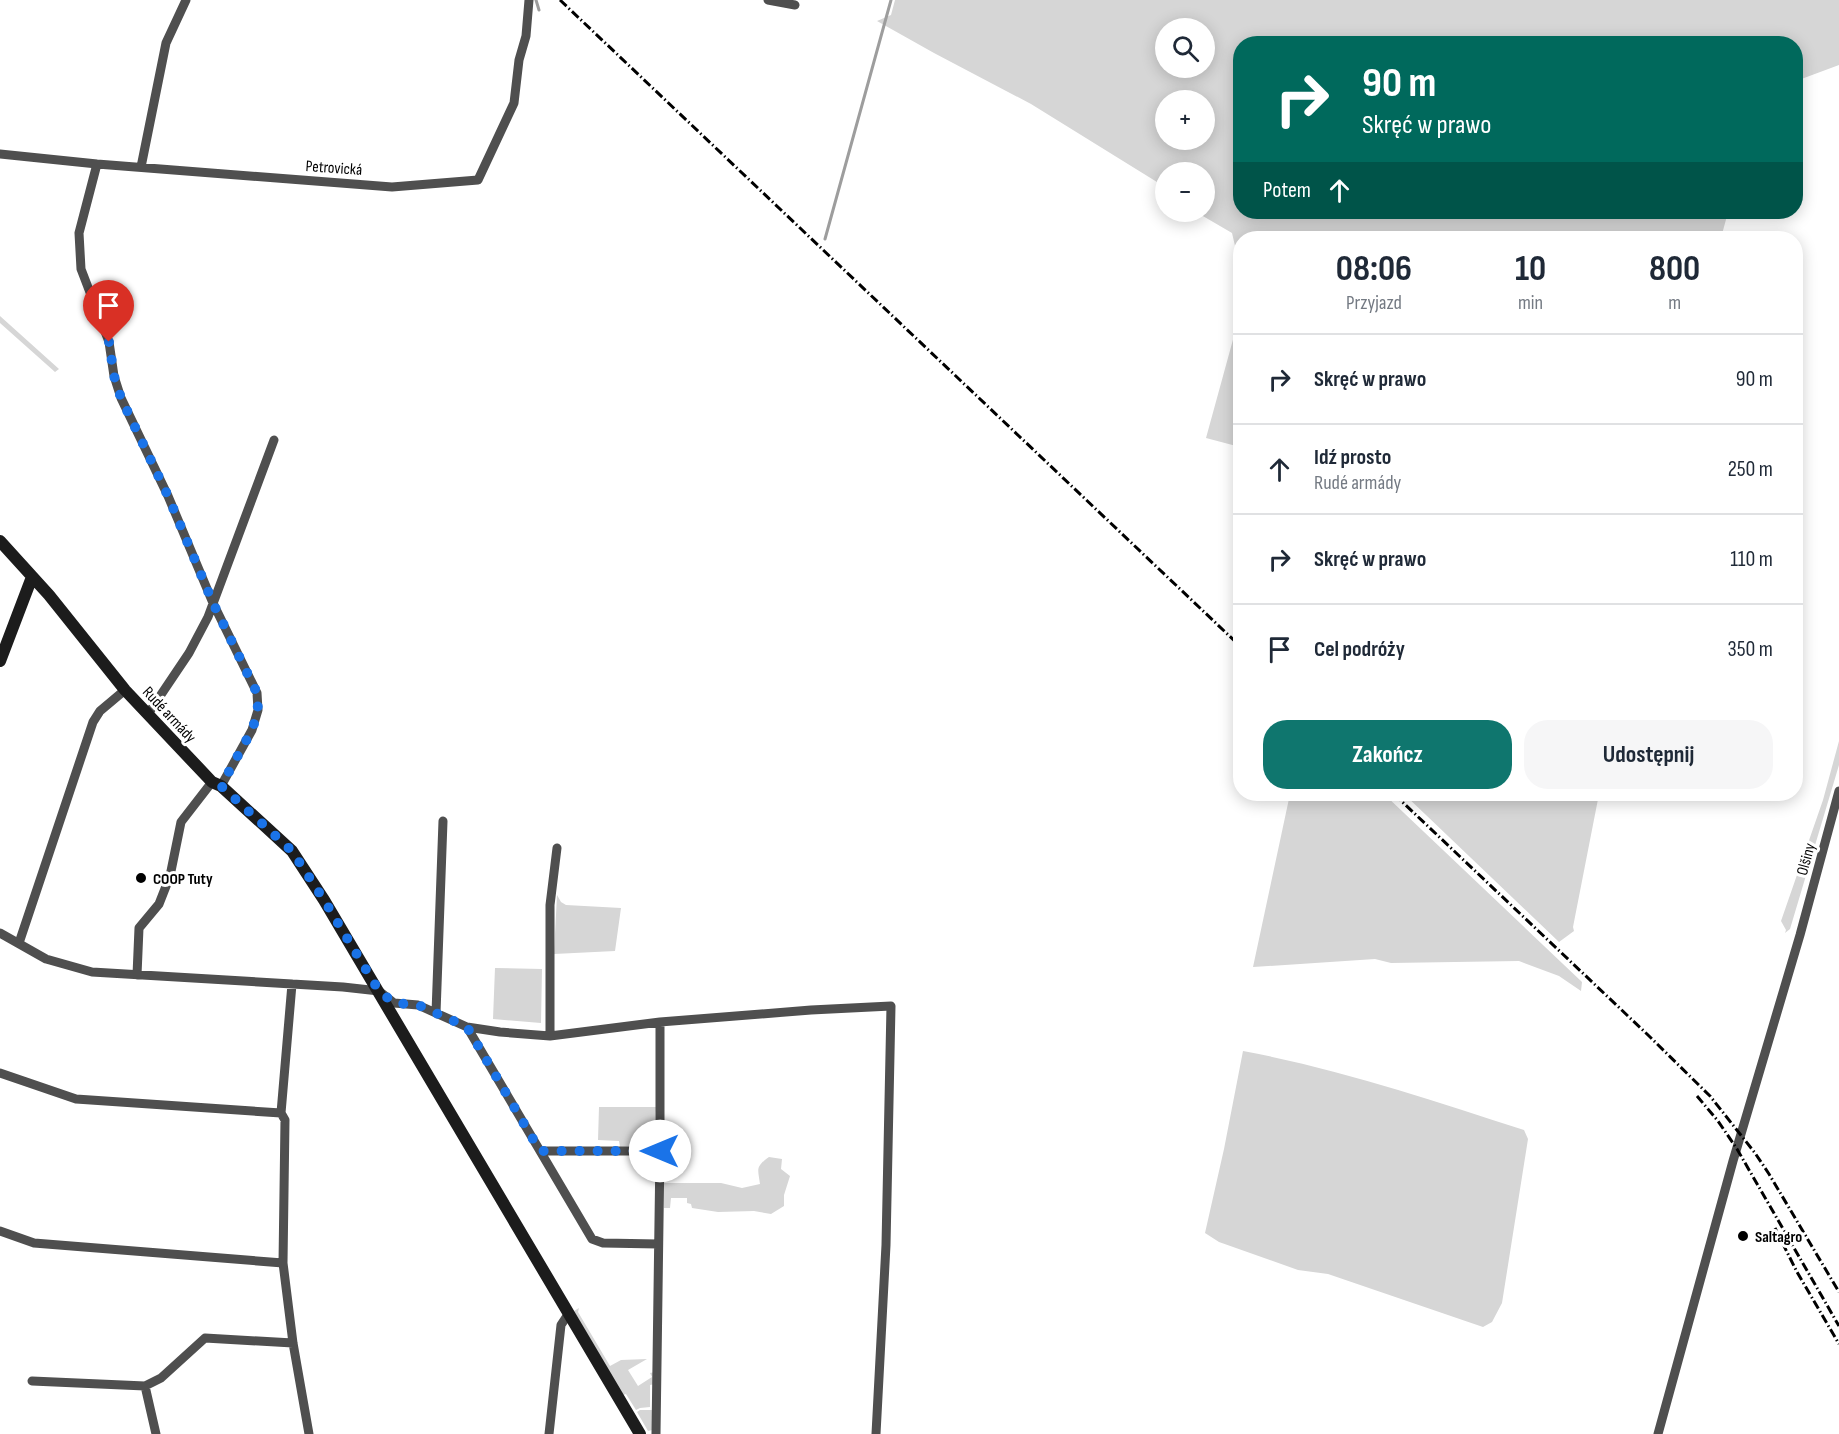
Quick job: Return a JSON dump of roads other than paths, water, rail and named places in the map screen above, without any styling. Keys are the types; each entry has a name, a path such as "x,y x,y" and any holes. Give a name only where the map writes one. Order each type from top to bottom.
{"street":[{"path":"141,167 166,43 186,0"},
{"name":"Petrovická","path":"0,154 97,164 392,187 478,180 513,103 519,60 526,36 529,0"},
{"path":"768,0 795,5"},
{"path":"97,164 79,232 81,268 109,342 114,376 121,398 168,496 213,603 257,693 258,711 252,730 216,784 181,822 170,876 159,904 139,928 137,975"},
{"path":"148,714 189,653 213,603 274,440"},
{"name":"Rudé armády","path":"0,541 49,595 124,690 216,784 292,851 379,991 640,1434"},
{"path":"0,661 32,577"},
{"path":"19,943 93,722 100,711 124,690"},
{"name":"Olšiny","path":"1658,1434 1839,791"},
{"path":"436,1013 443,821"},
{"path":"550,1036 550,905 557,848"},
{"path":"0,933 46,959 92,972 379,991 394,1003 418,1005 467,1027 500,1032 550,1036 660,1022 891,1006 886,1245 876,1434"},
{"path":"292,984 281,1113 285,1120 283,1263 293,1343 309,1434"},
{"path":"656,1434 660,1022"},
{"path":"467,1027 592,1239 603,1243 658,1244"},
{"path":"0,1073 76,1099 281,1113"},
{"path":"540,1151 660,1151"},
{"path":"0,1231 34,1243 283,1263"},
{"path":"549,1434 561,1325 569,1313"},
{"path":"32,1381 145,1386 161,1378 205,1338 293,1343"},
{"path":"145,1386 156,1434"}],"waterway":[{"path":"536,0 539,10"},
{"path":"825,239 891,0"}],"railway":[{"path":"560,0 1233,639"},
{"path":"1401,801 1710,1096 1769,1174 1839,1292"},
{"path":"1697,1096 1737,1149 1839,1326"},
{"path":"1775,1228 1797,1272 1839,1344"}],"place":[{"name":"COOP Tuty","path":"141,878"},
{"name":"Saltagro","path":"1743,1236"}]}
